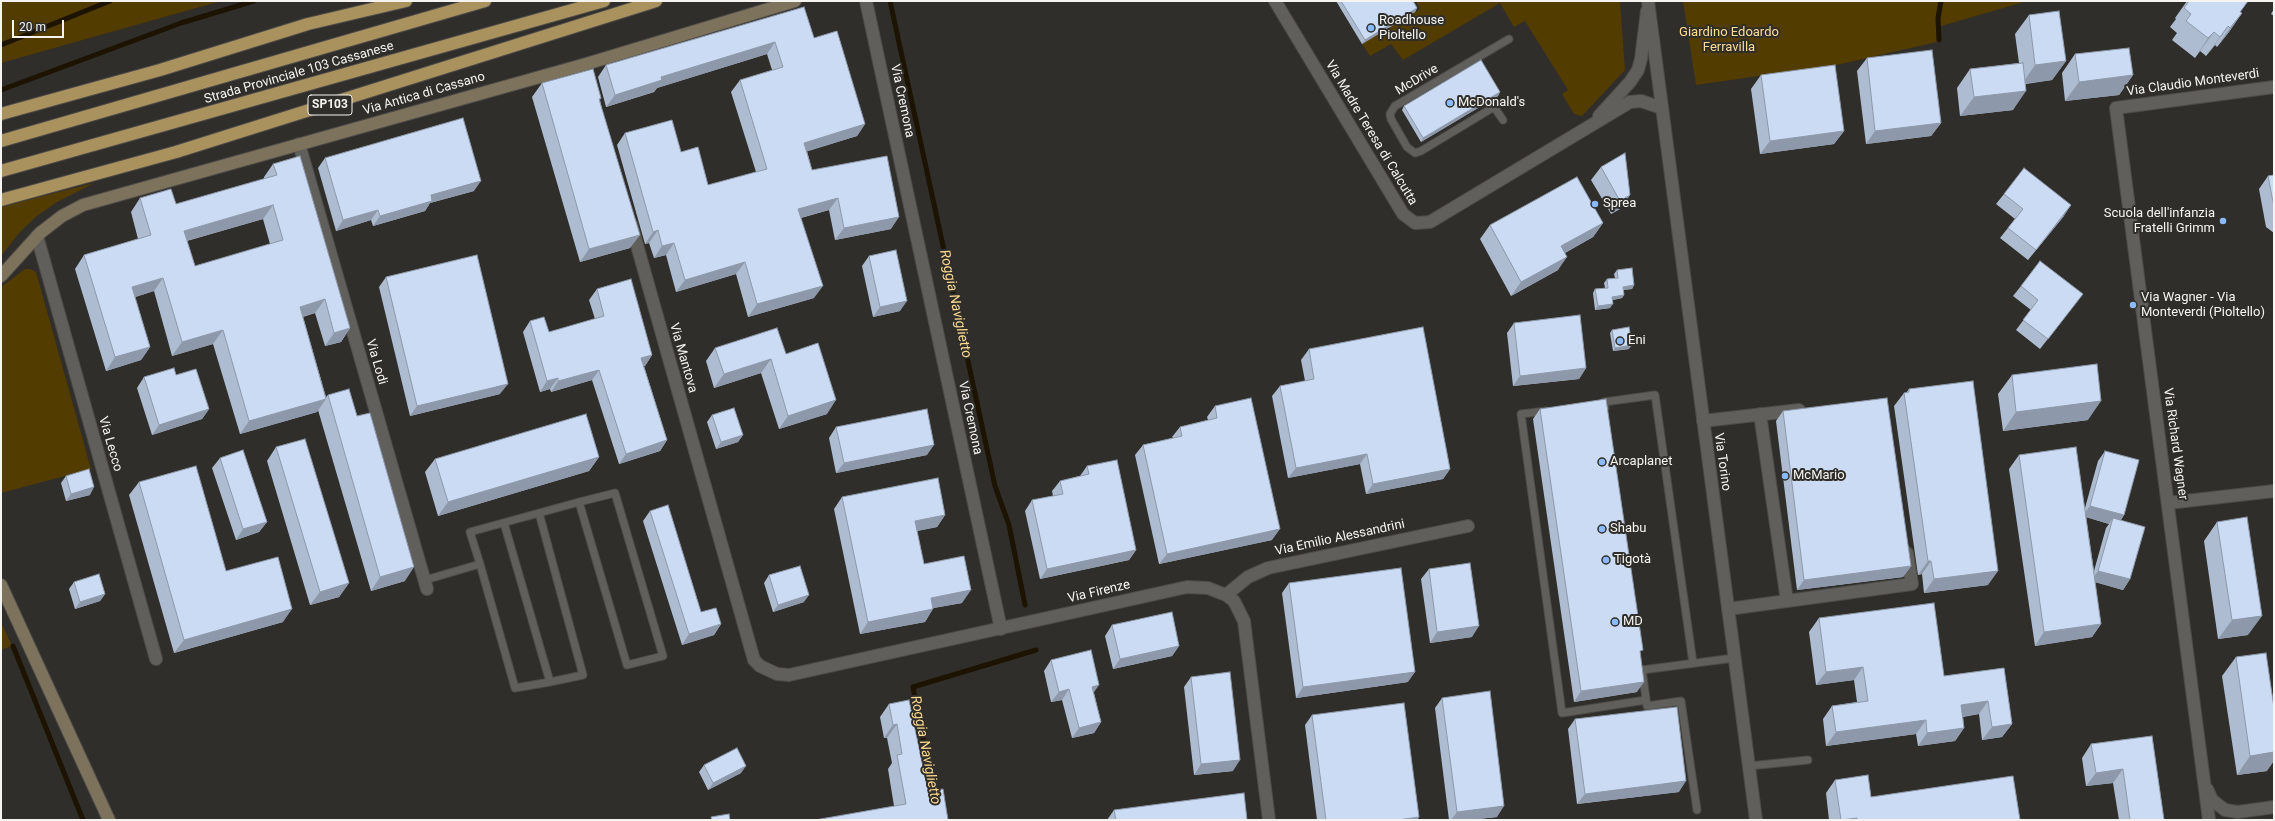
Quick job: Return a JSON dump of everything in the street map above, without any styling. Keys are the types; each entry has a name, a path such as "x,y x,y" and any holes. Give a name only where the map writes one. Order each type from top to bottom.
{"highway":[{"path":"1,114 160,70 308,24 406,1"},
{"name":"Strada Provinciale 103 Cassanese","path":"1,141 485,1"},
{"name":"Strada Provinciale 103 Cassanese","path":"1,171 604,1"},
{"name":"SP103","path":"1,200 176,152 656,1"}],"main road":[{"name":"Via Antica di Cassano","path":"1,276 6,268 37,236 62,216 83,205 586,64 795,1"},
{"path":"1,585 109,820"}],"street":[{"name":"Via Cremona","path":"866,1 1001,629"},
{"name":"Via Madre Teresa di Calcutta","path":"1275,1 1403,214 1415,223 1426,223 1434,220 1592,124 1633,101 1641,101 1662,108"},
{"name":"Via Madre Teresa di Calcutta","path":"1592,124 1630,82 1638,70 1641,60 1648,3"},
{"name":"Via Torino","path":"1648,3 1756,820"},
{"path":"586,64 589,77"},
{"name":"Via Claudio Monteverdi","path":"2116,108 2274,87"},
{"name":"Via Richard Wagner","path":"2116,108 2209,820"},
{"name":"Via Lodi","path":"299,144 426,584"},
{"name":"Via Mantova","path":"628,215 754,660"},
{"name":"Via Lecco","path":"37,236 156,659"},
{"path":"1703,421 1807,409"},
{"path":"1760,414 1787,600"},
{"path":"2168,503 2274,491"},
{"name":"Via Emilio Alessandrini","path":"1226,595 1248,576 1268,568 1468,526"},
{"path":"1728,609 1912,584 1905,538"},
{"name":"Via Firenze","path":"754,660 769,672 789,675 1001,629 1187,586 1208,588 1226,595 1234,601 1244,621 1269,820"},
{"name":"Via Richard Wagner","path":"2205,785 2212,800 2225,810 2238,812"},
{"path":"2229,820 2238,812 2274,807"}],"lane":[{"name":"McDrive","path":"1503,120 1494,107 1421,151 1415,152 1407,147 1391,120 1390,114 1395,106 1509,39"},
{"path":"1606,418 1600,403 1655,395 1693,663"},
{"path":"1551,410 1520,414 1562,713 1646,700"},
{"path":"539,513 583,675 515,688 470,532 504,523 539,513 579,502 615,493 663,656 627,665 579,502"},
{"path":"504,523 550,682"},
{"path":"426,584 480,564"},
{"path":"1642,670 1734,658"},
{"path":"1641,662 1647,706 1681,701 1697,810"},
{"path":"1749,766 1808,760"}],"green space":[{"path":"1,1 221,1 1,63"},
{"path":"1416,1 1620,1 1625,70 1582,116 1574,114 1562,94 1568,90 1525,21 1514,27 1500,3 1403,60 1391,44 1370,56 1362,44 1420,9"},
{"name":"Giardino Edoardo Ferravilla","path":"1683,1 2027,1 1938,27 1937,42 1841,64 1696,85"},
{"path":"94,183 57,202 37,216 20,232 1,256 1,207"},
{"path":"25,269 30,269 36,272 91,469 1,493 1,287"},
{"path":"1,622 12,646 1,650"}],"building":[{"name":"Roadhouse Pioltello","path":"1341,1 1413,1 1417,8 1365,40"},
{"path":"2189,1 2248,1 2240,12 2242,13 2230,28 2228,26 2220,37 2214,32 2208,38 2186,21 2191,14 2184,8"},
{"path":"804,7 814,38 837,31 865,124 804,143 812,170 887,156 899,217 844,228 838,198 798,209 823,286 757,304 745,262 685,280 674,243 662,246 658,230 653,232 625,133 672,120 681,152 698,147 708,185 767,169 740,80 783,67 775,42 661,77 662,80 615,95 606,65"},
{"path":"2059,11 2066,61 2035,65 2029,15"},
{"path":"2129,48 2133,75 2079,82 2075,54"},
{"path":"1932,50 1941,123 1875,131 1867,58"},
{"name":"McDonald's","path":"1481,60 1500,92 1423,138 1404,106"},
{"path":"2023,63 2026,91 1974,97 1970,69"},
{"path":"1835,65 1844,131 1770,141 1761,75"},
{"path":"593,69 601,98 599,99 640,235 589,249 542,83"},
{"path":"463,118 481,181 431,195 432,201 380,216 378,210 343,220 325,158"},
{"path":"1625,153 1630,195 1620,201 1601,167"},
{"path":"300,156 350,328 334,333 325,299 300,307 326,399 249,421 223,330 182,342 163,278 132,287 150,347 115,357 84,255 151,235 140,198 171,189 176,204 277,175 273,164","holes":["273,205 283,240 195,266 184,231"]},
{"path":"2024,168 2071,205 2036,250 2008,228 2023,209 2004,194"},
{"path":"2274,175 2274,207 2268,176"},
{"path":"1577,177 1603,223 1561,246 1567,257 1521,282 1490,225"},
{"path":"896,250 907,301 880,307 869,256"},
{"path":"477,255 508,384 417,406 386,277"},
{"path":"2040,261 2083,294 2048,339 2023,320 2038,300 2021,286"},
{"path":"1632,268 1634,285 1623,287 1624,295 1612,297 1613,304 1598,306 1595,289 1608,288 1607,279 1618,278 1617,270"},
{"path":"631,279 652,355 641,358 667,440 626,454 599,370 558,381 558,378 547,381 530,321 544,317 549,332 604,316 597,289"},
{"path":"1580,315 1586,368 1520,376 1514,323"},
{"path":"1423,327 1450,469 1373,484 1367,454 1296,468 1280,386 1314,379 1309,349"},
{"name":"Eni","path":"1629,327 1632,345 1615,348 1612,330"},
{"path":"777,328 786,354 818,343 836,400 788,416 771,359 724,374 715,348"},
{"path":"2097,364 2101,401 2016,412 2012,375"},
{"path":"174,368 176,375 196,369 209,409 159,425 144,377"},
{"path":"1973,381 1998,571 1934,579 1931,561 1928,561 1904,393 1909,392 1909,389"},
{"path":"349,389 357,416 370,413 414,567 380,577 328,395"},
{"path":"1251,398 1280,529 1167,554 1143,445 1182,436 1180,427 1217,418 1215,406"},
{"path":"1887,398 1911,566 1804,580 1783,411"},
{"path":"1606,399 1643,650 1640,651 1644,682 1581,691 1540,409"},
{"path":"734,408 743,435 721,442 712,415"},
{"path":"927,409 934,445 844,463 836,427"},
{"path":"586,414 599,457 448,502 435,459"},
{"path":"305,439 349,583 320,592 276,447"},
{"path":"2076,447 2101,624 2044,632 2019,455"},
{"path":"243,450 267,522 243,529 220,458"},
{"path":"2105,451 2139,460 2124,515 2090,506"},
{"path":"1117,460 1136,550 1047,569 1032,500 1063,494 1060,481 1089,474 1087,466"},
{"path":"196,466 226,571 278,557 292,609 184,640 139,482"},
{"path":"89,469 94,487 71,494 66,476"},
{"path":"938,478 945,515 915,521 924,564 964,556 971,590 931,598 933,609 868,622 842,497"},
{"path":"668,505 701,612 716,608 721,624 689,634 650,511"},
{"path":"2247,517 2262,616 2232,620 2217,522"},
{"path":"2113,518 2145,527 2130,579 2098,571"},
{"path":"1470,563 1479,626 1437,632 1429,569"},
{"path":"800,566 809,595 778,605 769,575"},
{"path":"1401,568 1415,672 1303,687 1289,583"},
{"path":"99,574 105,594 80,602 74,582"},
{"path":"1934,603 1944,676 2004,668 2012,724 1992,727 1988,701 1961,705 1964,728 1927,733 1926,720 1836,732 1832,706 1868,701 1863,667 1826,672 1819,618"},
{"path":"1172,612 1179,646 1120,659 1112,625"},
{"path":"1091,650 1099,685 1092,687 1101,722 1079,728 1069,689 1059,692 1051,660"},
{"path":"2266,653 2274,708 2274,752 2250,756 2236,657"},
{"path":"1230,672 1240,760 1201,764 1191,677"},
{"path":"1490,691 1504,806 1457,812 1442,698"},
{"path":"909,700 928,791 943,789 948,820 815,820 906,804 897,755 902,754 897,724 893,725 889,704"},
{"path":"1404,703 1419,817 1398,820 1326,820 1312,715"},
{"path":"1677,707 1686,781 1585,794 1575,719"},
{"path":"2152,736 2164,820 2130,820 2123,769 2096,773 2091,744"},
{"path":"737,748 746,766 713,783 704,765"},
{"path":"1868,775 1871,797 2013,776 2020,820 1857,820 1857,818 1841,820 1835,780"},
{"path":"1244,793 1247,820 1116,820 1114,810"},
{"path":"729,814 730,820 712,820 711,817"}],"waterway":[{"path":"1,45 110,1"},
{"path":"1,90 181,23 254,1"},
{"name":"Roggia Naviglietto","path":"890,1 995,486 1009,525 1025,605"},
{"path":"1939,40 1938,18 1941,1"},
{"path":"13,646 83,820"},
{"name":"Roggia Naviglietto","path":"934,795 913,687 1036,650"}],"place":[{"name":"Roadhouse Pioltello","path":"1371,28"},
{"name":"McDonald's","path":"1450,103"},
{"name":"Sprea","path":"1595,204"},
{"name":"Scuola dell'infanzia Fratelli Grimm","path":"2223,221"},
{"name":"Via Wagner - Via Monteverdi (Pioltello)","path":"2133,305"},
{"name":"Eni","path":"1620,341"},
{"name":"Arcaplanet","path":"1602,462"},
{"name":"McMario","path":"1785,476"},
{"name":"Shabu","path":"1602,529"},
{"name":"Tigotà","path":"1606,560"},
{"name":"MD","path":"1615,622"}]}
